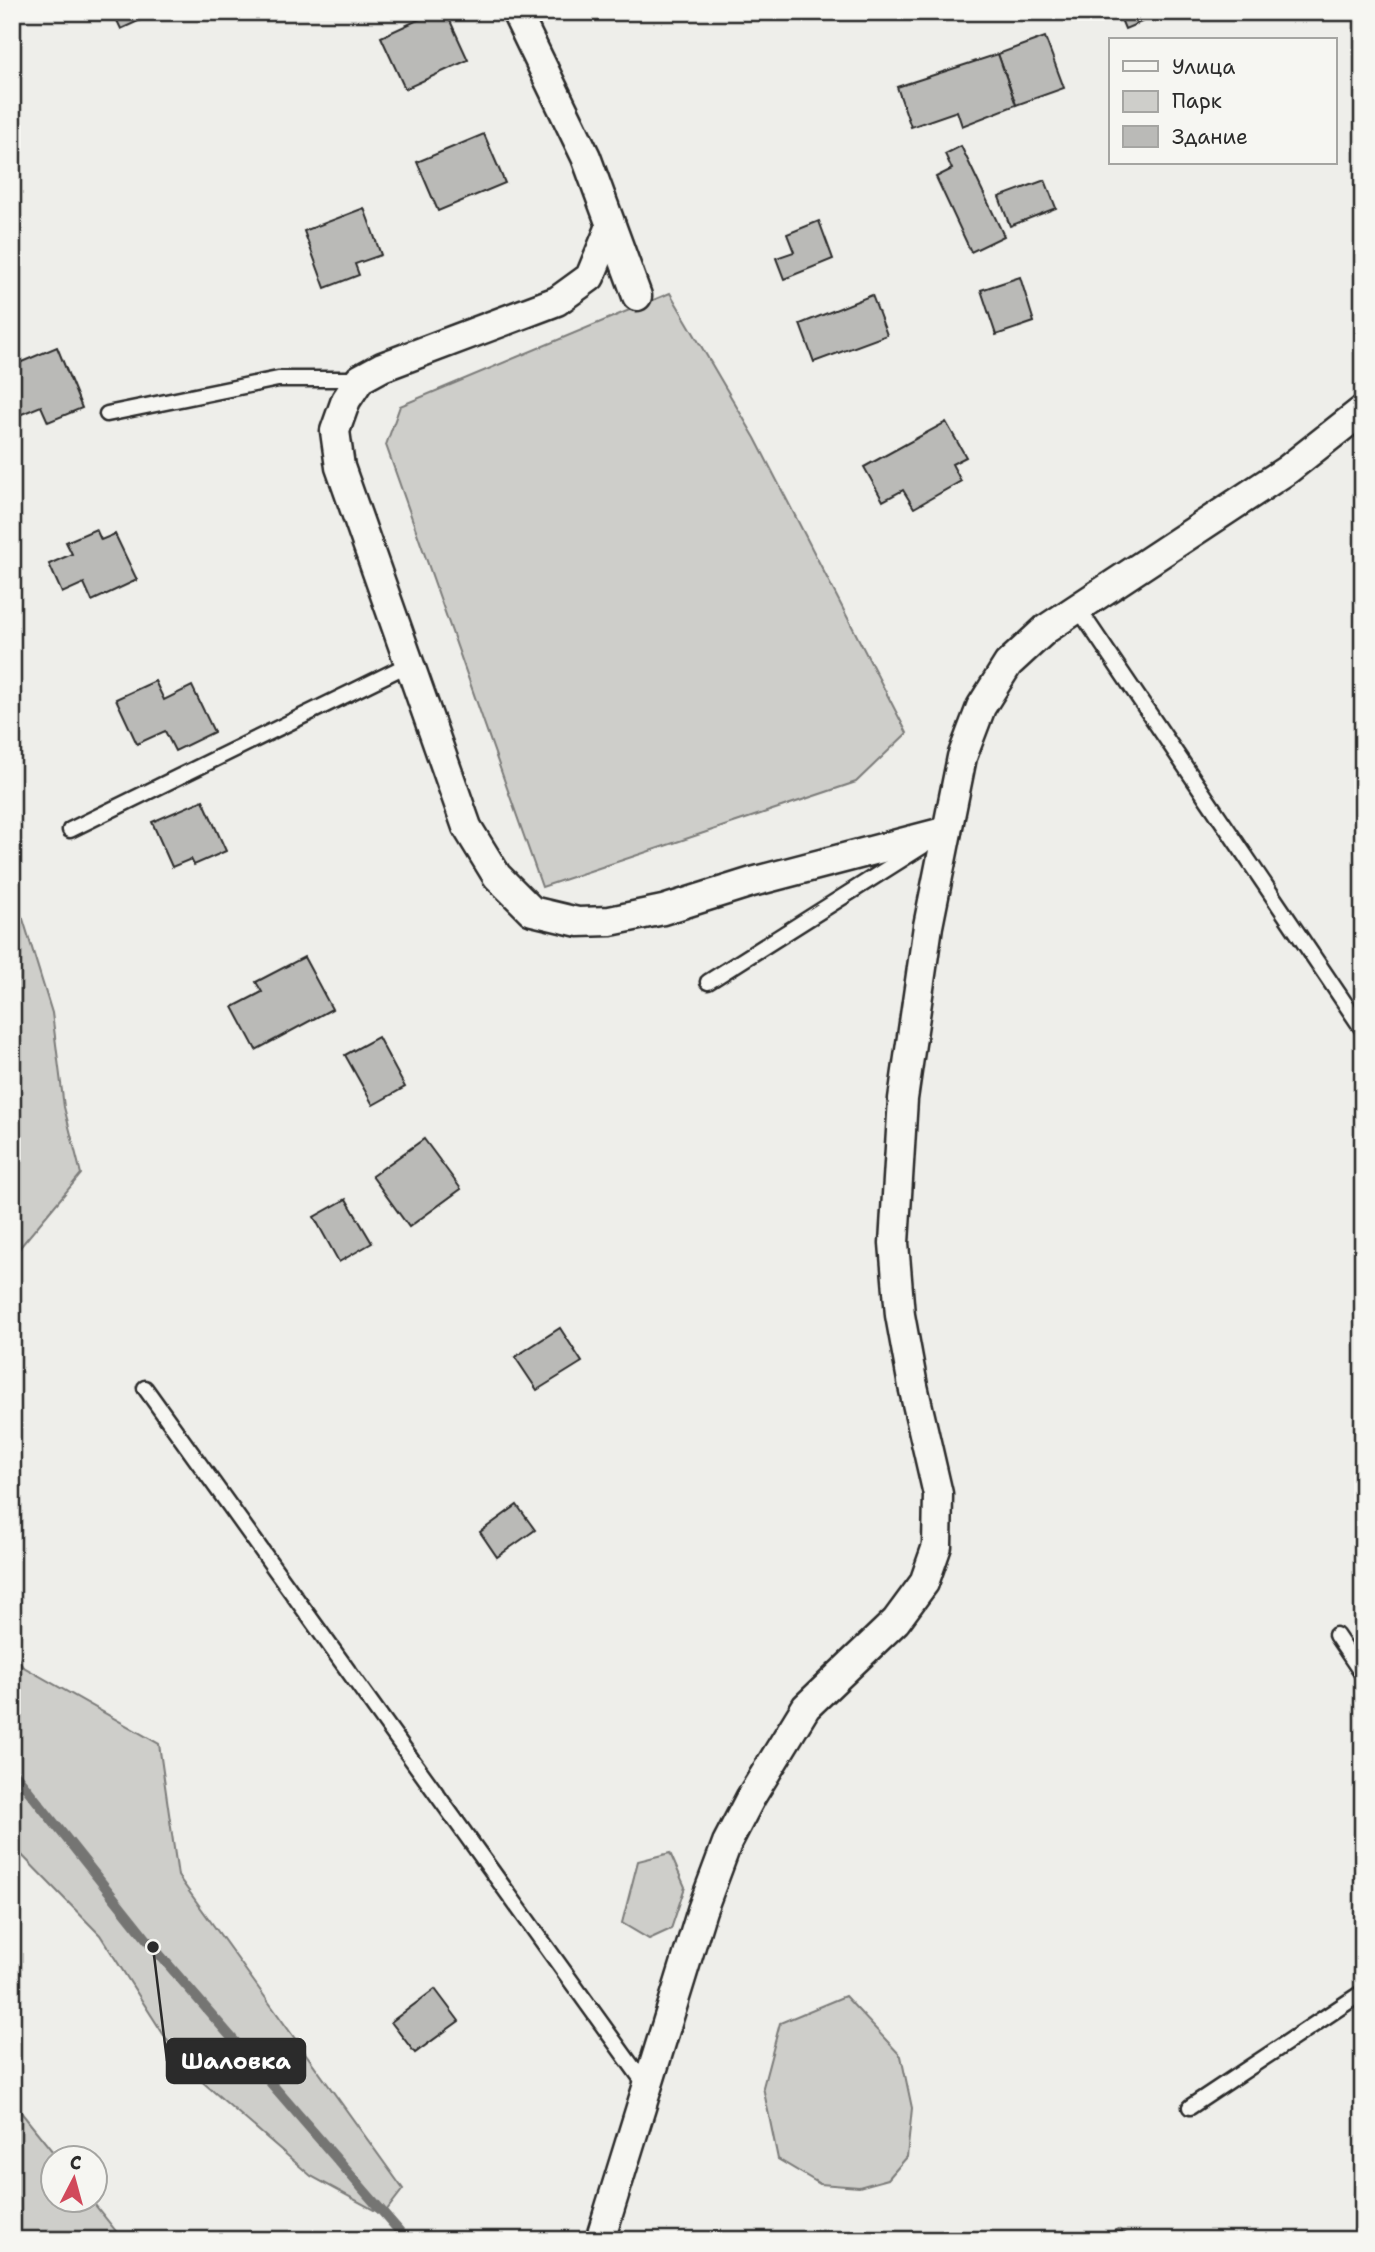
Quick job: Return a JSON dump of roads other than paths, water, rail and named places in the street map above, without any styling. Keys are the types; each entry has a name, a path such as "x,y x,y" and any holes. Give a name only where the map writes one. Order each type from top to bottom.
{"street":[{"path":"516,12 586,157 637,296"},
{"path":"611,226 590,277 557,301 382,367 360,379 345,400 335,430 340,467 467,827 497,876 532,911 578,922 610,921 663,910 752,882 947,831"},
{"path":"600,2240 702,1910 727,1843 751,1797 806,1707 896,1621 924,1583 937,1546 938,1494 900,1315 894,1243 903,1098 928,926 962,757 981,707 1007,664 1046,629 1287,470 1363,410"}],"lane":[{"path":"107,414 278,379 360,379"},
{"path":"1078,608 1363,1030"},
{"path":"70,830 409,664"},
{"path":"708,982 947,831"},
{"path":"145,1388 647,2087"},
{"path":"1336,1634 1363,1675"},
{"path":"1190,2107 1363,1992"}],"waterway":[{"path":"12,1770 153,1947 407,2240"}],"place":[{"name":"Шаловка","path":"153,1947"}]}
